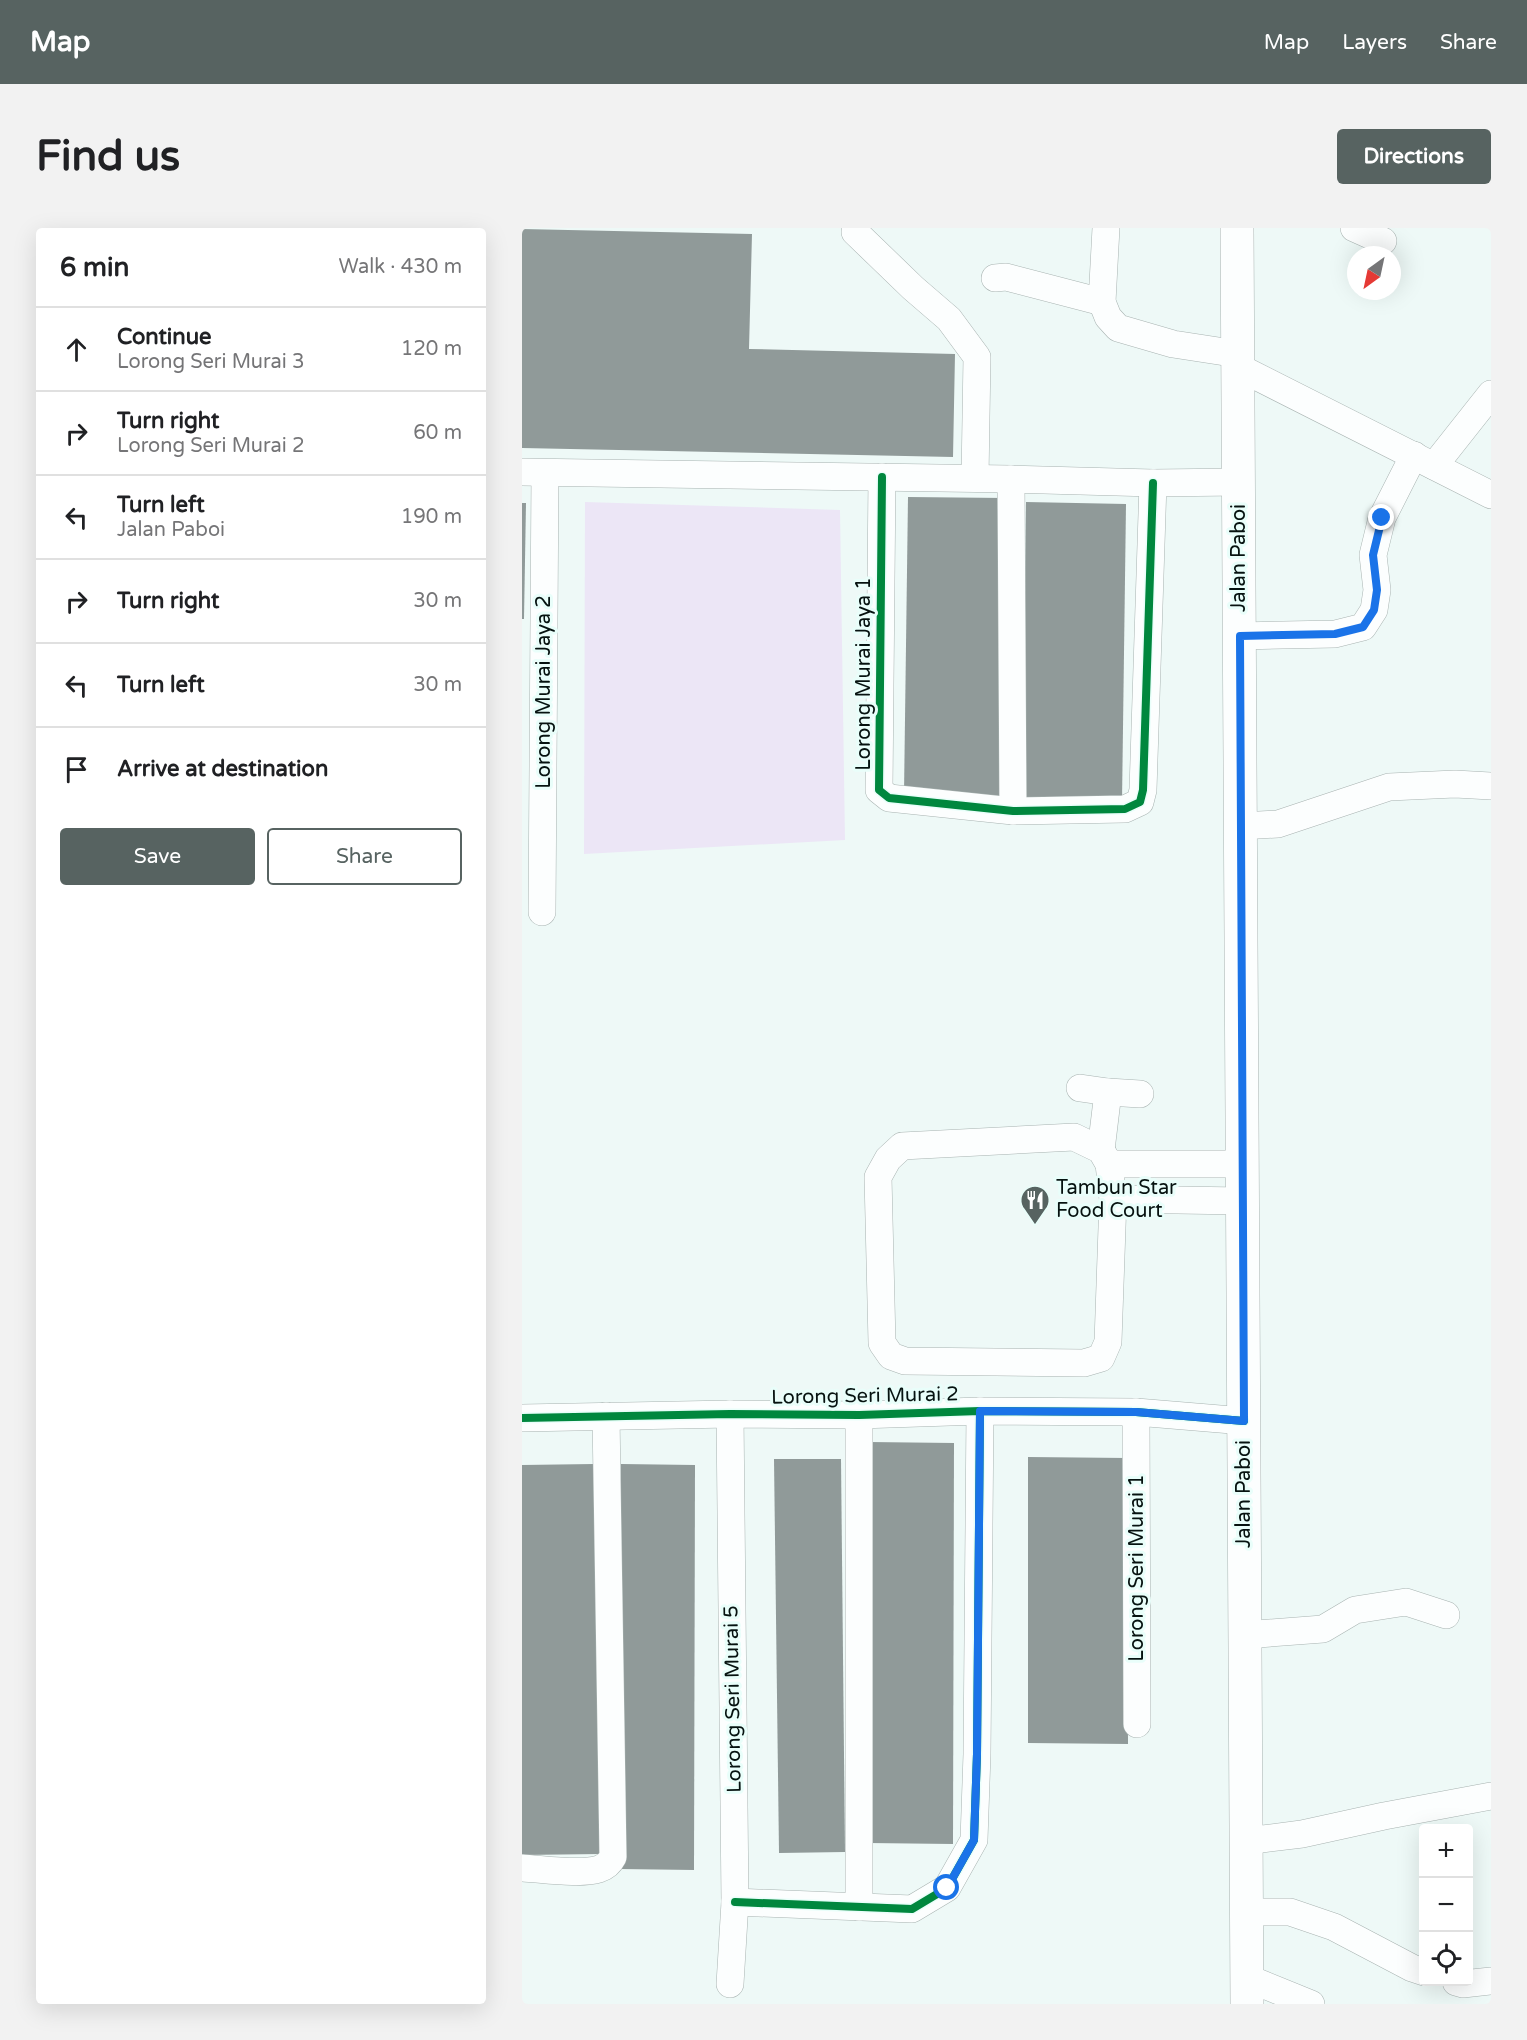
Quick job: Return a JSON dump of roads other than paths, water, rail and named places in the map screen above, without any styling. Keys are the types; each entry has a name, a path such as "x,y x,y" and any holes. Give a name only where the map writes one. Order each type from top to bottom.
{"main road":[{"name":"Jalan Paboi","path":"1237,228 1247,1991"}],"street":[{"path":"1106,228 1102,302 1108,317 1118,328 1238,360 1491,495"},
{"path":"1354,228 1383,241"},
{"path":"855,232 949,319 977,357 975,478"},
{"path":"995,278 1006,277 1102,302"},
{"path":"1240,636 1335,634 1363,627 1374,610 1377,590 1373,555 1382,518 1424,460 1491,394"},
{"path":"534,472 975,478 1153,483 1239,482"},
{"name":"Lorong Murai Jaya 2","path":"534,472 542,912"},
{"name":"Lorong Murai Jaya 1","path":"882,477 879,790 889,798 1013,811 1125,809 1140,802 1143,790 1153,483"},
{"path":"1011,479 1013,811"},
{"path":"1241,826 1278,824 1389,787 1455,784 1491,786"},
{"path":"1080,1088 1140,1094"},
{"path":"1108,1092 1105,1157 1113,1199 1108,1342 1101,1358 1084,1363 905,1361 891,1356 882,1342 878,1177 888,1159 902,1146 1074,1137 1105,1157 1241,1164"},
{"path":"1113,1199 1242,1201"},
{"path":"735,1902 912,1909 947,1888 974,1840 980,1411"},
{"name":"Lorong Seri Murai 2","path":"522,1418 730,1414 859,1415 980,1411 1136,1412 1244,1421"},
{"name":"Lorong Seri Murai 1","path":"1136,1412 1137,1724"},
{"name":"Lorong Seri Murai 5","path":"730,1414 735,1902 730,1984"},
{"path":"859,1415 859,1907"},
{"path":"522,1868 597,1870 604,1867 614,1857 606,1416"},
{"path":"1244,1635 1323,1629 1355,1610 1406,1602 1446,1615"},
{"path":"1246,1841 1302,1834 1491,1796"},
{"path":"1247,1912 1290,1912 1334,1927 1419,1970"},
{"path":"1473,1983 1491,1981"},
{"path":"1247,1991 1311,2004"}],"place":[{"name":"Tambun Star Food Court","path":"1035,1226"}]}
